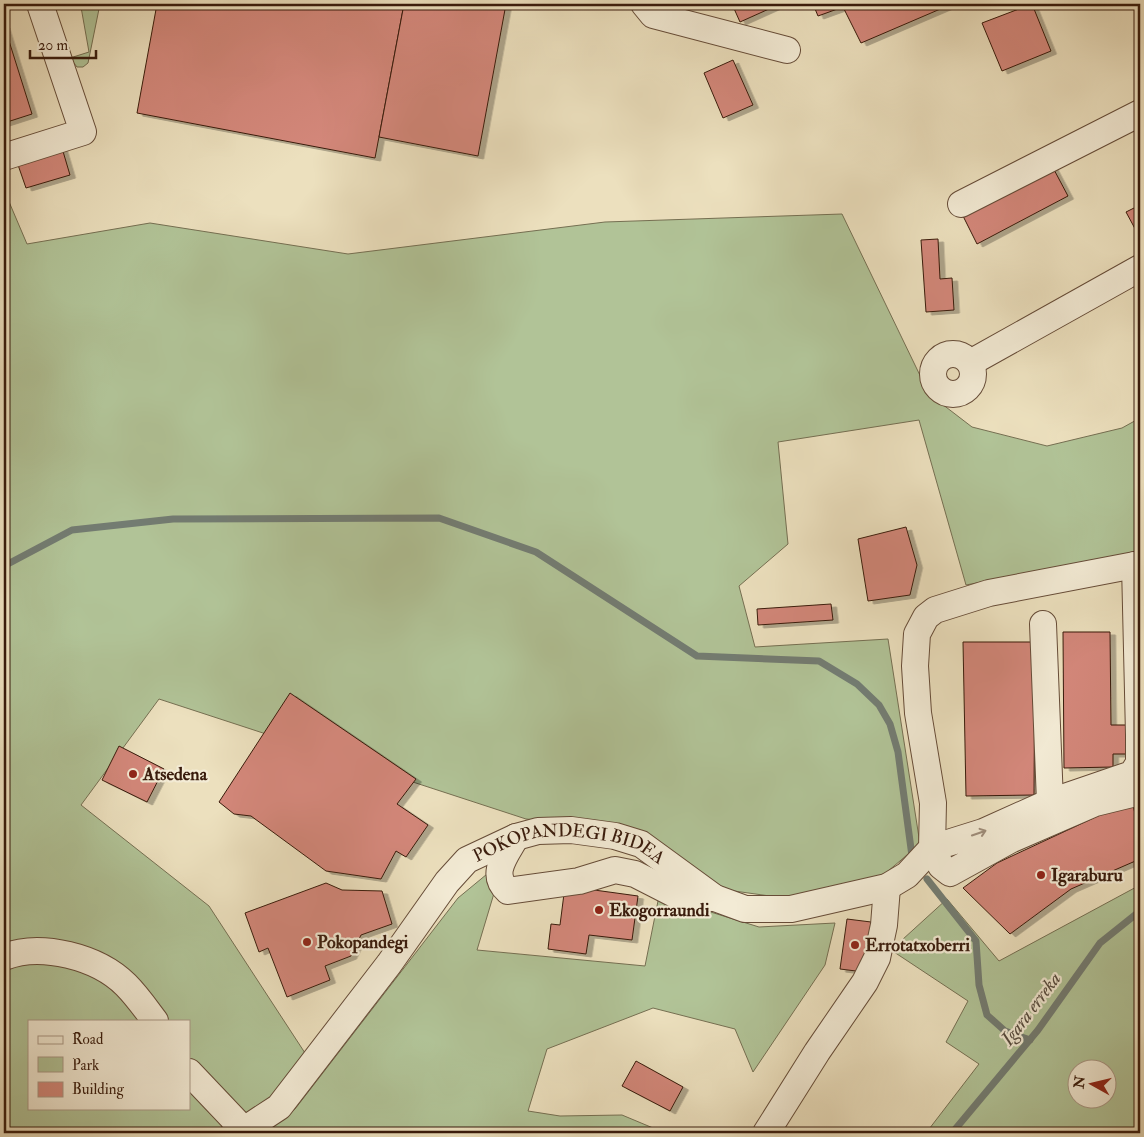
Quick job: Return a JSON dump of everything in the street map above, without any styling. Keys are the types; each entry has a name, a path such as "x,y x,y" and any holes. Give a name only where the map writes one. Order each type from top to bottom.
{"street":[{"path":"4,157 83,132 40,4"},
{"path":"644,4 653,15 787,50"},
{"path":"961,204 1140,113"},
{"path":"970,363 1140,268"},
{"name":"POKOPANDEGI BIDEA","path":"190,1073 239,1131 279,1107 388,964 447,882 467,860 516,837 538,831 571,830 615,836 641,844 685,874 715,898 746,908 791,909 887,887 907,875 932,848 983,832 1050,802 1132,774 1139,763 1138,565 989,594 935,610 926,618 916,634 915,666 918,713 932,803 932,848"},
{"path":"1043,624 1050,802"},
{"path":"932,848 941,866 950,873 1010,840 1095,802 1140,792"},
{"path":"516,837 498,871 500,885 508,891 579,881 615,870 635,874 680,897 715,898"},
{"path":"766,1133 817,1052 865,982 878,950 884,924 887,887"},
{"path":"4,957 37,952 70,956 101,967 126,984 154,1020"}],"green space":[{"path":"90,4 100,4 88,63 83,67 77,67 70,58 89,52 81,7"},
{"path":"4,190 27,244 150,223 348,254 605,222 842,214 929,394 972,427 1047,446 1122,428 1140,418 1140,551 966,585 919,420 778,442 788,544 739,586 755,647 888,639 920,844 881,877 784,898 720,889 625,828 526,819 159,699 81,805 209,906 305,1053 260,1111 212,1133 4,1133"},
{"path":"504,860 477,950 645,966 659,896 759,927 835,923 825,965 753,1072 735,1029 653,1008 547,1049 528,1111 560,1116 622,1115 665,1133 264,1133 295,1109 458,898"},
{"path":"1140,885 1140,1133 926,1133 979,1064 946,1042 968,1001 891,950 947,899 999,961"}],"building":[{"path":"157,4 404,4 375,158 137,113"},
{"path":"404,4 506,4 478,156 379,137"},
{"path":"732,4 780,4 740,22"},
{"path":"813,4 952,4 861,43 843,7 818,16"},
{"path":"1032,4 1051,51 1002,71 982,23"},
{"path":"4,25 32,114 4,123"},
{"path":"733,60 753,105 723,118 704,73"},
{"path":"62,148 70,175 26,188 17,162"},
{"path":"1051,164 1068,196 977,244 961,212"},
{"path":"1140,205 1140,238 1126,212"},
{"path":"938,239 940,279 952,278 954,310 926,312 921,240"},
{"path":"906,527 917,565 910,595 868,601 858,539"},
{"path":"831,604 833,620 758,625 757,609"},
{"path":"1063,632 1110,632 1111,725 1126,725 1126,754 1113,754 1113,767 1064,768"},
{"path":"963,642 1035,642 1034,795 966,796"},
{"path":"290,693 416,779 397,804 428,825 406,857 396,851 381,879 326,871 251,816 234,814 219,802"},
{"name":"Atsedena","path":"119,746 164,769 147,802 102,780"},
{"name":"Igaraburu","path":"1132,800 1140,837 1140,859 1071,889 1010,934 963,888 997,863"},
{"name":"Pokopandegi","path":"326,883 342,890 382,891 392,924 361,935 351,956 325,966 330,980 287,997 268,948 259,952 245,913"},
{"name":"Ekogorraundi","path":"565,886 638,896 632,940 589,935 586,954 548,949 551,924 560,925"},
{"name":"Errotatxoberri","path":"847,919 871,922 864,972 840,969"},
{"path":"636,1061 683,1087 670,1111 622,1086"}],"waterway":[{"path":"4,566 72,530 173,519 439,518 536,552 697,656 819,661 857,684 879,705 890,724 898,752 912,856"},
{"path":"927,879 976,941 979,985 987,1015 1005,1031 1030,1040"},
{"name":"Igara erreka","path":"952,1133 1038,1030 1100,943 1140,911"}],"place":[{"name":"Atsedena","path":"133,774"},
{"name":"Igaraburu","path":"1041,875"},
{"name":"Ekogorraundi","path":"599,910"},
{"name":"Pokopandegi","path":"307,942"},
{"name":"Errotatxoberri","path":"855,945"}]}
